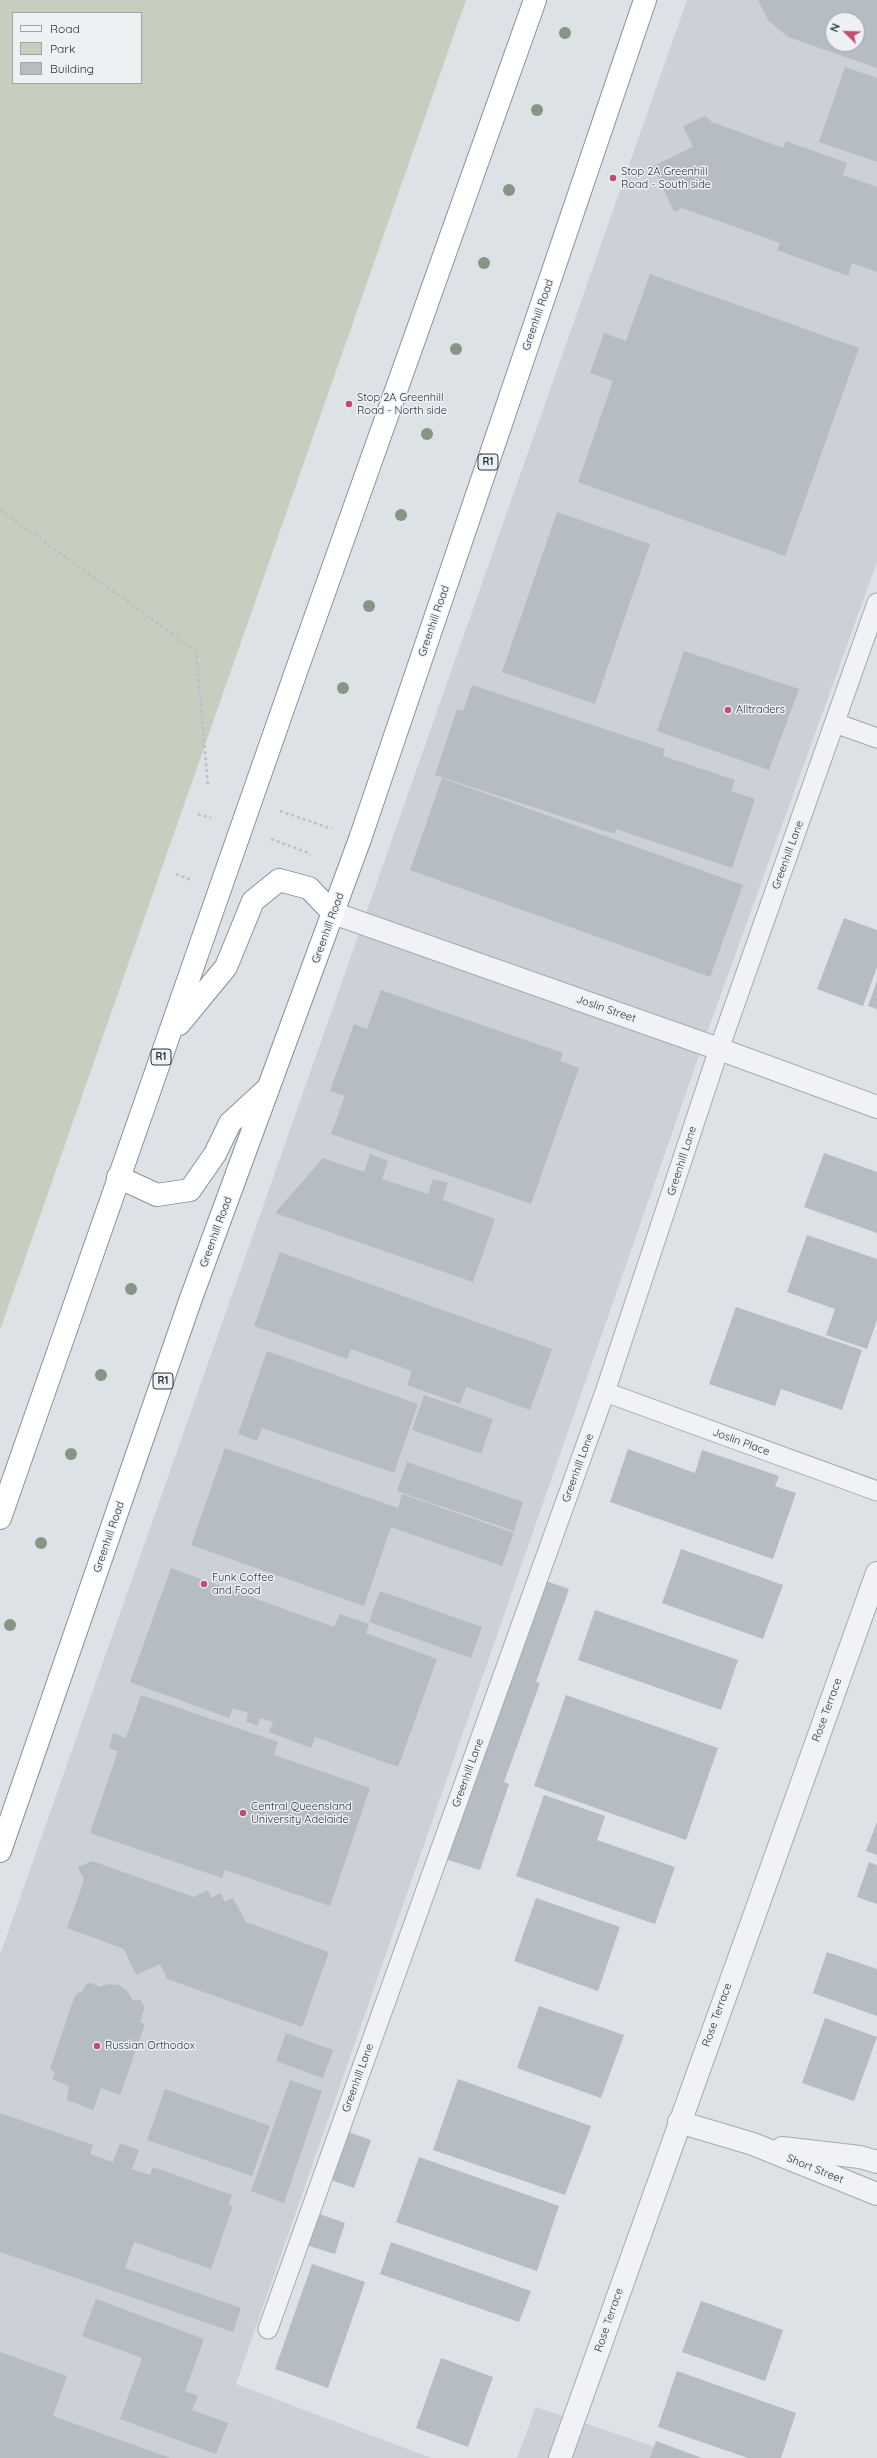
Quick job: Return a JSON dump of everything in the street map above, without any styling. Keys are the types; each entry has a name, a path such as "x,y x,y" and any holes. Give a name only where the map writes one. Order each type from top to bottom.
{"highway":[{"name":"R1","path":"0,1518 298,666 535,0"},
{"name":"Greenhill Road","path":"0,1851 190,1301 333,914 645,0"},
{"path":"168,1037 226,967 253,901 279,880 309,888 333,914"},
{"path":"118,1177 157,1195 190,1190 215,1154 230,1123 269,1087"}],"street":[{"name":"Joslin Street","path":"333,914 719,1049 877,1107"},
{"name":"Rose Terrace","path":"560,2458 679,2122 877,1573"},
{"name":"Short Street","path":"679,2122 753,2144 877,2194"},
{"name":"Short Street","path":"753,2144 860,2157 877,2162"}],"lane":[{"name":"Greenhill Lane","path":"268,2329 605,1392 719,1049 877,603"},
{"path":"835,723 877,738"},
{"name":"Joslin Place","path":"605,1392 877,1491"}],"path":[{"path":"0,510 196,651 208,786"},
{"path":"274,809 319,825"},
{"path":"265,837 309,853"}],"shaded area":[{"path":"687,0 877,0 877,562 703,1044 236,2384 431,2458 0,2458 0,1955"},
{"path":"536,2407 689,2458 517,2458"}],"green space":[{"path":"0,0 466,0 0,1330"}],"building":[{"path":"758,0 877,0 877,68 831,52 865,52 865,12 825,12 825,50 788,37 769,21"},
{"path":"845,67 877,78 877,162 819,142"},
{"path":"705,116 712,122 783,148 786,141 847,163 843,175 877,187 877,272 852,263 848,276 777,250 780,243 682,208 674,212 653,166 693,147 683,126"},
{"path":"650,274 859,348 785,556 578,482 613,381 590,373 604,333 626,341"},
{"path":"557,512 650,544 595,704 502,672"},
{"name":"Alltraders","path":"684,651 799,689 769,770 657,731"},
{"path":"472,685 665,749 663,756 735,780 731,791 755,799 732,868 616,829 615,834 435,775 457,709 463,711"},
{"path":"442,778 743,885 710,977 410,870"},
{"path":"844,918 877,930 877,967 863,1006 817,989"},
{"path":"877,981 877,1009 868,1006"},
{"path":"381,990 563,1053 560,1061 579,1068 531,1204 331,1134 345,1096 330,1091 354,1024 367,1029"},
{"path":"824,1153 877,1172 877,1233 804,1207"},
{"path":"370,1154 388,1161 382,1179 428,1194 433,1179 448,1183 443,1200 495,1219 473,1282 275,1213 323,1158 364,1172"},
{"path":"807,1235 877,1259 877,1320 867,1349 826,1335 835,1309 787,1292"},
{"path":"280,1252 552,1349 530,1410 466,1387 460,1404 407,1385 412,1371 351,1349 347,1359 254,1326"},
{"path":"736,1307 862,1350 842,1410 781,1389 775,1406 709,1384"},
{"path":"267,1351 418,1404 394,1473 262,1428 257,1441 238,1434"},
{"path":"424,1395 493,1419 481,1454 412,1430"},
{"path":"225,1448 398,1508 402,1494 514,1533 502,1566 391,1527 364,1606 191,1545"},
{"path":"628,1449 695,1473 702,1450 779,1476 775,1486 796,1493 773,1559 610,1502"},
{"path":"407,1462 523,1502 514,1531 397,1491"},
{"path":"681,1549 783,1585 763,1639 662,1603"},
{"path":"171,1568 334,1627 340,1614 369,1624 366,1633 437,1659 398,1767 315,1737 311,1748 269,1732 273,1722 260,1718 258,1726 246,1721 248,1713 233,1708 229,1718 130,1682"},
{"path":"543,1580 569,1589 536,1682 540,1683 504,1782 509,1784 480,1870 442,1858"},
{"path":"380,1591 482,1627 471,1658 369,1622"},
{"path":"595,1610 738,1660 721,1710 578,1660"},
{"path":"141,1695 278,1742 274,1755 370,1788 330,1906 225,1870 222,1878 90,1833 118,1751 109,1748 113,1733 126,1738"},
{"path":"566,1695 718,1748 686,1840 534,1786"},
{"path":"544,1795 605,1816 597,1840 675,1867 655,1924 516,1876"},
{"path":"877,1822 877,1855 866,1851"},
{"path":"92,1861 194,1897 207,1890 212,1898 220,1893 225,1902 233,1898 246,1922 329,1952 302,2027 167,1979 160,1964 136,1975 124,1949 67,1928 84,1880 78,1867"},
{"path":"869,1862 877,1865 877,1904 857,1897"},
{"path":"536,1898 620,1927 598,1991 514,1961"},
{"path":"827,1952 877,1969 877,2016 813,1993"},
{"name":"Russian Orthodox","path":"91,1983 100,1987 108,1984 119,1985 127,1991 133,2000 140,2000 145,2007 140,2022 145,2024 120,2095 101,2088 93,2110 67,2100 69,2086 52,2079 55,2072 50,2069 74,1998 79,1991 82,1992 86,1984"},
{"path":"539,2006 624,2035 601,2098 517,2068"},
{"path":"825,2018 877,2037 854,2101 802,2083"},
{"path":"286,2033 333,2050 323,2078 276,2061"},
{"path":"458,2079 591,2126 565,2195 433,2150"},
{"path":"290,2080 322,2091 284,2203 251,2191"},
{"path":"165,2089 270,2126 252,2176 147,2140"},
{"path":"0,2113 93,2145 90,2154 113,2162 120,2143 139,2150 132,2169 150,2175 153,2167 232,2195 229,2205 233,2206 211,2269 134,2242 125,2268 241,2308 233,2332 0,2252"},
{"path":"343,2130 371,2140 354,2188 325,2178"},
{"path":"419,2157 559,2206 537,2271 396,2222"},
{"path":"314,2212 345,2223 335,2254 303,2244"},
{"path":"391,2242 531,2291 519,2322 380,2274"},
{"path":"312,2264 365,2282 328,2388 275,2369"},
{"path":"96,2299 204,2339 185,2391 198,2396 192,2410 228,2423 216,2454 120,2419 142,2358 82,2336"},
{"path":"701,2301 783,2330 765,2381 682,2352"},
{"path":"0,2352 67,2376 53,2416 170,2458 0,2458"},
{"path":"441,2358 493,2377 468,2447 416,2428"},
{"path":"677,2371 796,2413 781,2458 748,2458 658,2427"},
{"path":"656,2441 702,2458 650,2458"}],"place":[{"name":"Stop 2A Greenhill Road - South side","path":"613,178"},
{"name":"Stop 2A Greenhill Road - North side","path":"349,404"},
{"name":"Alltraders","path":"728,710"},
{"name":"Funk Coffee and Food","path":"204,1584"},
{"name":"Central Queensland University Adelaide","path":"243,1813"},
{"name":"Russian Orthodox","path":"97,2046"}]}
